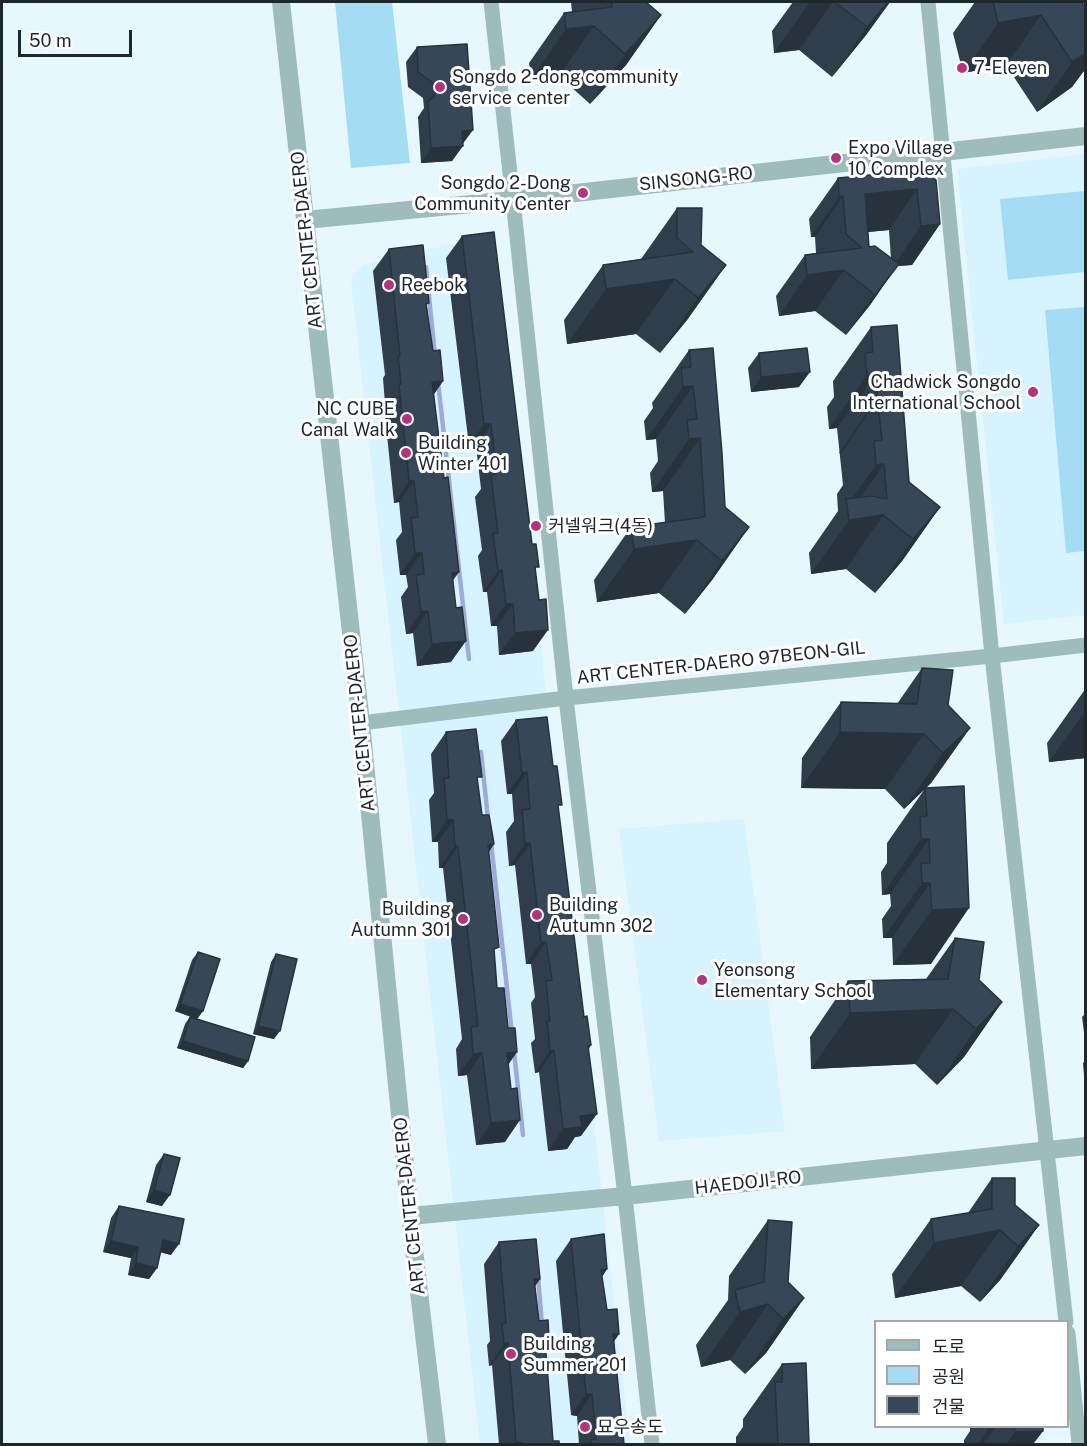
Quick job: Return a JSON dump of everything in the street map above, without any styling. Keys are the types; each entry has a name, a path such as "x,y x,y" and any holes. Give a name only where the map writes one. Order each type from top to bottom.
{"street":[{"name":"ART CENTER-DAERO","path":"280,2 361,723 410,1216 437,1444"},
{"path":"491,2 566,698 652,1444"},
{"path":"928,2 992,656 1066,1320"},
{"name":"SINSONG-RO","path":"305,220 513,200 1086,136"},
{"name":"ART CENTER-DAERO 97BEON-GIL","path":"361,723 566,698 1086,645"},
{"name":"HAEDOJI-RO","path":"410,1216 625,1196 1086,1146"},
{"path":"1069,1343 1079,1444"}],"shaded area":[{"name":"Chadwick Songdo International School","path":"1085,154 1085,615 1004,624 957,169"},
{"path":"478,238 497,255 630,1444 480,1444 351,281 363,265"},
{"name":"Yeonsong Elementary School","path":"744,819 785,1131 659,1141 619,829"}],"green space":[{"path":"335,2 392,2 410,163 351,168"},
{"path":"1085,191 1085,272 1008,280 1000,199"},
{"path":"1085,307 1085,551 1066,553 1045,310"}],"building":[{"path":"612,2 646,2 661,15 625,54 594,26 566,29 564,13 612,7"},
{"path":"835,2 888,2 867,27"},
{"path":"993,2 1081,2 1086,7 1086,53 1072,62 1041,15 998,23"},
{"path":"467,44 473,130 462,131 463,146 431,148 428,102 435,95 433,83 418,72 417,47"},
{"path":"923,170 936,180 940,224 921,226 917,189 865,194 869,247 875,246 899,264 875,295 844,270 807,275 805,255 862,248 846,234 843,196 839,197 838,178"},
{"path":"677,208 702,208 701,245 726,265 698,298 675,279 606,289 603,265 693,252 677,238"},
{"path":"494,232 532,544 536,544 539,567 535,567 539,600 546,599 548,630 515,633 513,604 506,604 502,570 498,571 493,534 498,533 491,475 497,474 491,424 484,424 462,236"},
{"path":"423,245 429,303 426,304 433,351 440,350 443,381 432,382 444,478 448,477 459,572 452,573 456,608 462,607 466,641 432,644 428,611 421,612 416,575 424,574 422,553 415,553 411,518 418,517 414,481 409,481 389,249"},
{"path":"897,325 909,482 940,507 913,539 883,515 849,520 846,499 872,496 887,499 884,464 876,465 874,441 882,440 875,375 867,375 865,353 873,352 871,327"},
{"path":"713,348 725,507 749,527 722,561 697,540 634,549 631,527 705,517 700,438 689,439 687,420 697,419 693,386 683,387 681,368 691,367 689,350"},
{"path":"807,348 810,372 761,377 759,353"},
{"path":"922,668 953,670 948,705 970,728 943,753 924,734 840,732 841,702 917,704"},
{"path":"547,717 553,766 557,766 562,805 558,805 584,1017 587,1016 591,1045 588,1046 597,1114 580,1116 582,1127 563,1129 554,1050 550,1051 547,1021 550,1021 546,981 552,980 546,942 541,942 530,843 525,844 522,810 530,809 527,772 522,773 516,720"},
{"path":"476,729 482,777 477,777 482,815 489,815 494,844 488,845 499,947 494,949 497,988 504,988 508,1028 515,1028 517,1052 507,1053 511,1089 517,1088 520,1120 491,1123 482,1053 473,1054 471,1027 478,1026 458,846 455,846 453,820 447,820 444,778 449,778 446,732"},
{"path":"964,786 969,908 932,910 930,883 922,883 921,863 930,863 929,839 921,839 920,817 927,816 925,788"},
{"path":"955,938 984,942 979,980 1002,1002 976,1029 953,1009 850,1013 848,981 948,979"},
{"path":"198,952 220,959 203,1011 180,1004"},
{"path":"276,954 297,959 280,1031 258,1026"},
{"path":"190,1017 255,1037 248,1061 183,1041"},
{"path":"164,1154 180,1158 170,1195 154,1190"},
{"path":"992,1178 1015,1178 1015,1205 1039,1225 1018,1246 1000,1230 934,1243 931,1219 992,1209"},
{"path":"119,1206 184,1219 179,1244 163,1240 157,1268 136,1263 138,1247 111,1241"},
{"path":"768,1220 792,1222 788,1282 804,1298 783,1319 768,1304 740,1312 735,1290 764,1282"},
{"path":"604,1234 607,1269 601,1270 607,1310 617,1309 619,1334 613,1334 624,1444 591,1444 591,1440 596,1439 592,1394 586,1394 571,1239"},
{"path":"536,1239 540,1279 534,1279 539,1321 548,1320 549,1340 545,1341 553,1441 559,1441 559,1444 516,1442 508,1343 504,1344 502,1324 506,1323 499,1242"},
{"path":"806,1363 809,1444 778,1444 775,1382 782,1382 782,1364"},
{"path":"1014,1428 1043,1428 1043,1431 1015,1432"}],"waterway":[{"path":"426,267 435,356"},
{"path":"438,382 469,659"},
{"path":"481,752 488,819"},
{"path":"491,842 512,1034"},
{"path":"514,1051 523,1135"},
{"path":"538,1277 542,1325"}],"place":[{"name":"7-Eleven","path":"962,68"},
{"name":"Songdo 2-dong community service center","path":"440,87"},
{"name":"Expo Village 10 Complex","path":"836,158"},
{"name":"Songdo 2-Dong Community Center","path":"583,193"},
{"name":"Reebok","path":"389,285"},
{"name":"Chadwick Songdo International School","path":"1033,392"},
{"name":"NC CUBE Canal Walk","path":"407,419"},
{"name":"Building Winter 401","path":"406,453"},
{"name":"커넬워크(4동)","path":"536,526"},
{"name":"Building Autumn 302","path":"537,915"},
{"name":"Building Autumn 301","path":"463,919"},
{"name":"Yeonsong Elementary School","path":"702,980"},
{"name":"Building Summer 201","path":"511,1354"},
{"name":"묘우송도","path":"585,1427"}]}
